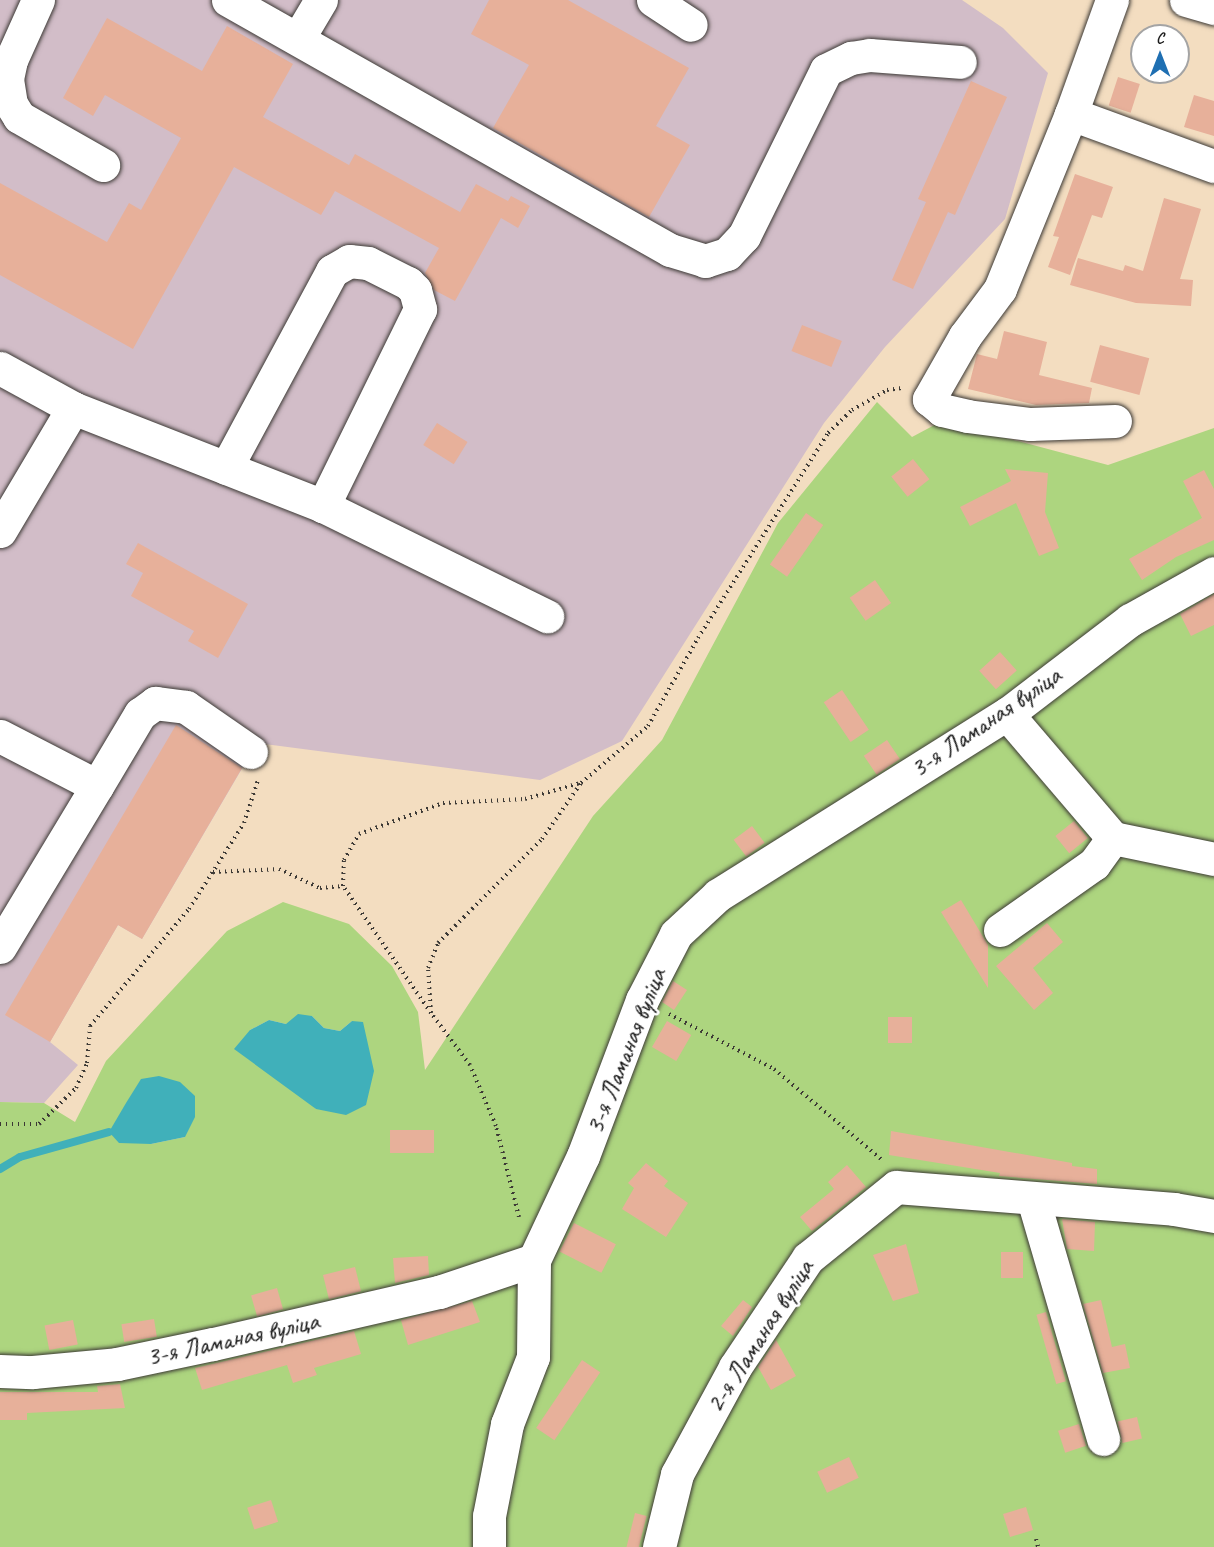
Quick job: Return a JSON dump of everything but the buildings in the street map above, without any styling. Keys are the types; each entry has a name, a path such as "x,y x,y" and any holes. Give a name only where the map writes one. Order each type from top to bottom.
{"street":[{"path":"38,0 11,60 7,79 11,104 19,117 103,165"},
{"path":"228,0 299,37 670,250 705,261 727,254 744,236 826,70 851,58 870,55 960,62"},
{"path":"299,37 321,0"},
{"path":"653,0 691,25"},
{"path":"1112,0 1071,114 1000,289 932,391 950,412 1030,424 1115,421"},
{"path":"1186,0 1214,8"},
{"path":"1071,114 1214,166"},
{"path":"226,468 332,272 349,261 368,263 408,283 415,290 420,309 323,506"},
{"path":"0,368 73,408 323,506 547,615"},
{"path":"0,531 73,408"},
{"name":"3-я Ламаная вуліца","path":"0,1371 33,1372 117,1364 439,1292 534,1260 583,1156 642,1000 676,934 718,895 1007,714 1130,620 1214,573"},
{"path":"0,947 140,714 155,703 186,707 251,752"},
{"path":"1007,714 1113,838 1214,859"},
{"path":"0,736 98,786"},
{"path":"1000,930 1094,864 1113,838"},
{"path":"896,1187 1174,1209 1214,1216"},
{"name":"2-я Ламаная вуліца","path":"659,1547 677,1474 735,1367 808,1258 896,1187"},
{"path":"1033,1199 1104,1439"},
{"path":"489,1547 489,1516 507,1424 533,1357 534,1260"}],"path":[{"path":"431,1013 428,968 438,943 542,839 581,783 648,726 698,638 828,433 852,410 887,390 932,391"},
{"path":"0,1124 39,1124 76,1088 87,1063 90,1026 189,909 244,823 261,772 251,752"},
{"path":"534,1260 496,1126 470,1065 343,886 344,860 359,834 443,803 525,799 581,783"},
{"path":"212,872 279,869 320,888 343,886"},
{"path":"642,1000 774,1069 883,1161 896,1187"},
{"path":"1036,1539 1038,1547"}],"shaded area":[{"path":"0,0 962,0 1003,28 1048,73 1005,219 885,347 824,423 622,741 540,780 257,743 142,939 118,925 50,1042 78,1065 44,1103 0,1102"}],"green space":[{"path":"877,402 912,437 942,421 1108,465 1214,428 1214,1547 0,1547 0,1102 44,1103 75,1122 106,1061 227,931 283,902 349,924 392,966 418,1012 425,1070 593,816 662,740 778,523","holes":["312,1016 324,1028 340,1031 352,1021 316,1109 250,1030 269,1020 286,1024","159,1076 185,1137 151,1144"]}],"water":[{"path":"298,1014 312,1016 324,1028 340,1031 352,1021 363,1022 374,1071 366,1105 346,1115 316,1109 234,1049 250,1030 269,1020 286,1024"},
{"path":"159,1076 180,1082 195,1096 195,1117 185,1137 151,1144 119,1143 109,1132 126,1103 141,1079"}],"waterway":[{"path":"0,1169 20,1157 109,1132"}]}
